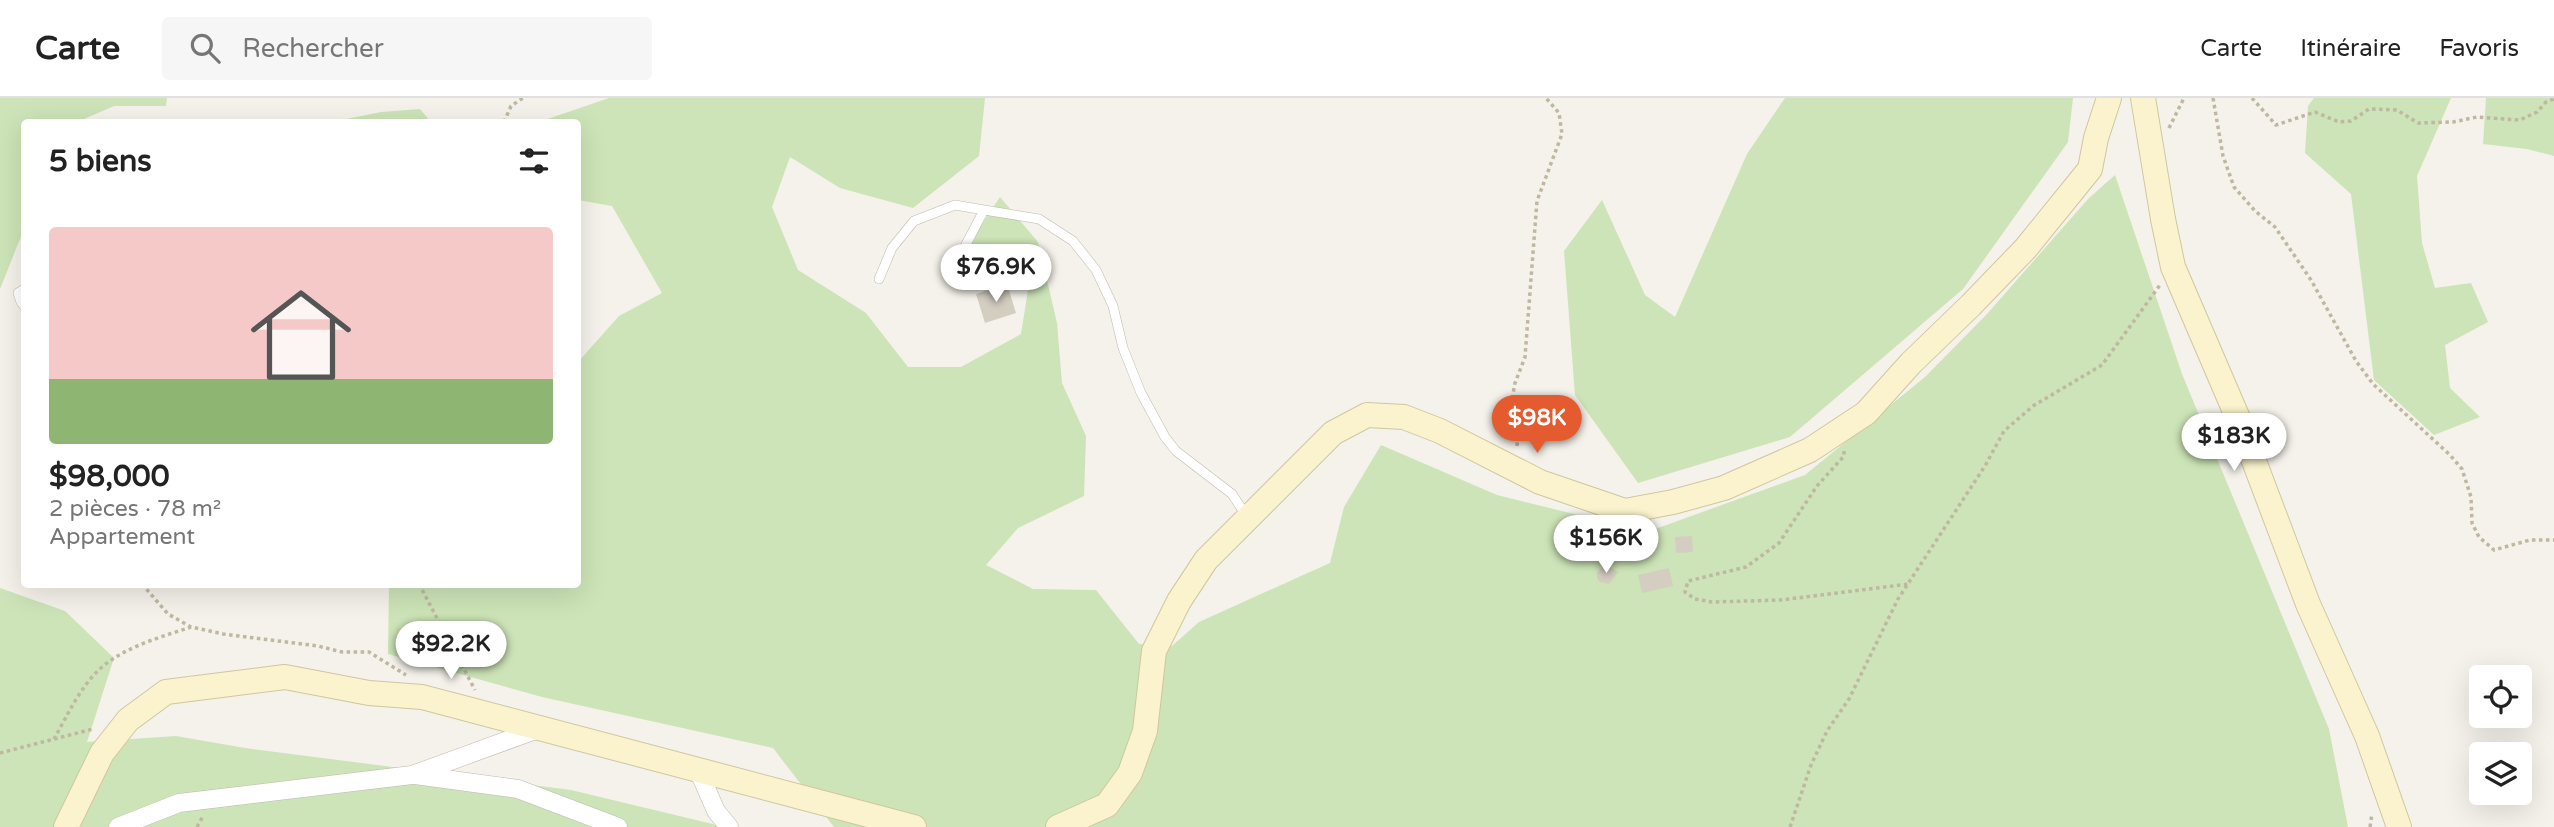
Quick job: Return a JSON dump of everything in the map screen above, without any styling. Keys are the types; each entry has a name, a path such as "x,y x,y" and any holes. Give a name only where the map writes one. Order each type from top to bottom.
{"street":[{"path":"1058,827 1107,805 1130,773 1145,731 1154,651 1179,601 1206,560 1333,433 1367,415 1404,417 1440,431 1540,482 1625,511 1724,488 1810,450 1866,413 1911,363 1972,305 2026,248 2090,169 2096,138 2109,98"},
{"path":"2143,98 2162,219 2173,267 2237,416 2308,604 2367,736 2399,827"},
{"path":"66,827 102,753 128,720 166,692 285,677 369,693 422,697 914,827"},
{"path":"118,827 179,803 412,775 542,728"},
{"path":"699,772 716,811 729,827"},
{"path":"412,775 518,789 618,827"}],"lane":[{"path":"879,279 892,248 914,221 955,205 1039,219 1073,241 1096,270 1113,306 1123,348 1141,393 1165,437 1176,451 1232,494 1248,518"},
{"path":"961,254 984,211"}],"path":[{"path":"504,119 511,106 523,98"},
{"path":"1512,468 1518,435 1510,410 1515,383 1525,357 1536,201 1562,134 1559,113 1546,98"},
{"path":"2213,98 2223,156 2234,187 2255,211 2275,227 2311,280 2356,361 2373,384 2462,469 2471,497 2472,523 2479,537 2494,550 2530,540 2554,540"},
{"path":"2252,98 2276,125 2315,112 2339,122 2351,121 2369,110 2397,110 2418,122 2453,122 2477,117 2520,120 2538,112 2546,102 2554,99"},
{"path":"1790,827 1811,765 1827,731 1849,699 1885,623 2004,431 2033,406 2102,365 2173,267"},
{"path":"1847,425 1844,456 1817,486 1779,543 1746,567 1688,581 1685,592 1695,599 1712,602 1781,600 1909,584"},
{"path":"145,588 168,614 191,626 223,634 318,646 342,652 369,652 406,675 422,697"},
{"path":"421,588 479,697 480,712"},
{"path":"54,739 82,691 101,668 128,650 191,626"},
{"path":"0,753 128,720"}],"green space":[{"path":"0,98 167,98 166,106 114,106 84,119 21,119 21,236 0,289"},
{"path":"609,98 985,98 979,156 913,208 840,188 790,157 772,207 798,270 866,313 908,367 961,367 1021,334 1031,271 968,245 1000,197 1038,242 1057,323 1062,383 1086,436 1084,496 1018,528 986,565 1033,589 1096,590 1139,644 1172,646 1199,622 1330,563 1344,507 1381,445 1497,495 1647,532 1805,475 1925,377 1987,314 2088,199 2115,175 2182,374 2329,729 2348,827 834,827 773,748 542,697 388,654 389,588 581,588 581,359 619,316 662,293 612,206 581,201 581,119 548,119"},
{"path":"1785,98 2073,98 2068,142 1963,289 1790,437 1638,483 1575,395 1564,251 1602,200 1645,295 1675,317 1747,154"},
{"path":"2314,98 2451,98 2417,176 2422,243 2435,288 2471,283 2488,322 2445,345 2450,388 2480,417 2434,435 2374,380 2351,194 2305,153 2308,106"},
{"path":"2486,98 2554,98 2554,156 2527,149 2483,144"},
{"path":"420,109 428,119 347,119 381,112"},
{"path":"0,588 65,611 114,658 87,742 176,736 245,748 571,790 725,827 0,827"}],"building":[{"path":"1007,284 1016,313 985,323 976,294"},
{"path":"1692,536 1693,552 1676,553 1675,537"},
{"path":"1603,566 1618,572 1609,584 1600,582 1597,578 1597,573"},
{"path":"1669,568 1673,586 1642,593 1638,575"}]}
